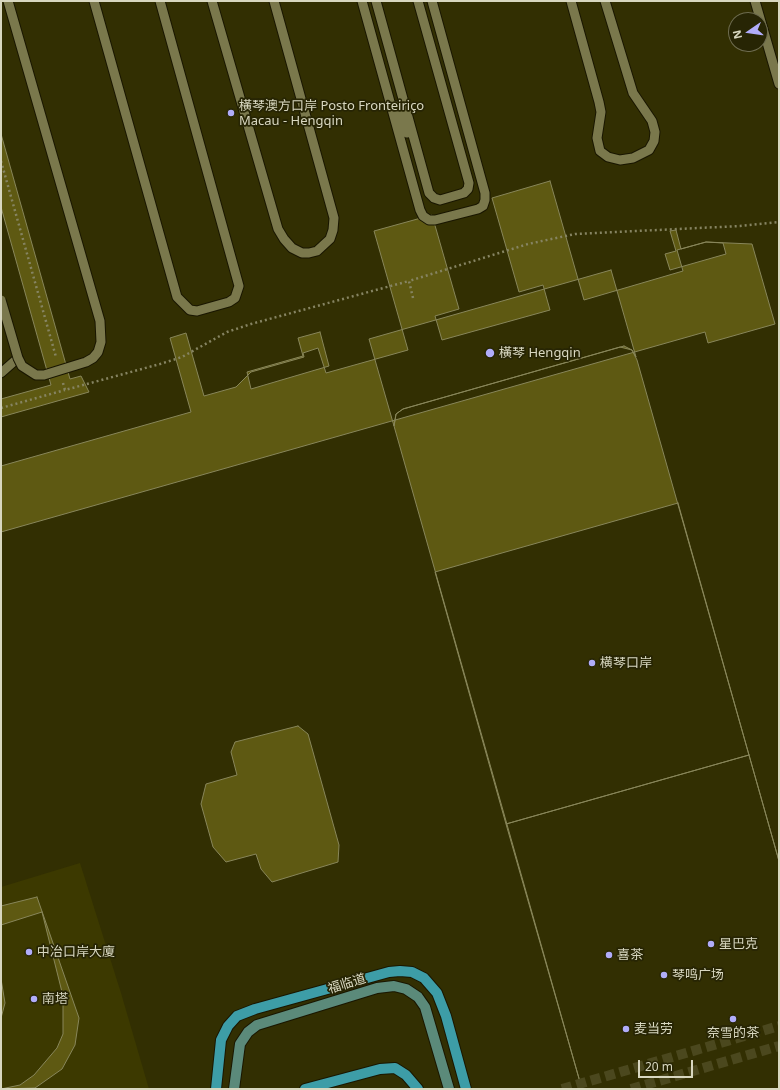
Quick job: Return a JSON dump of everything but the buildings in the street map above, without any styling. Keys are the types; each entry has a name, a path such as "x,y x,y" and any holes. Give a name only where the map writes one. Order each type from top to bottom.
{"main road":[{"path":"216,1089 221,1040 228,1026 237,1016 255,1009 389,972 400,971 412,972 424,978 437,993 446,1016 466,1089"},
{"name":"福临道","path":"234,1089 240,1044 248,1032 257,1025 377,988 394,986 406,989 418,997 425,1007 449,1089"},
{"path":"305,1089 380,1069 395,1068 406,1075 418,1089"}],"lane":[{"path":"1,300 18,358 22,366 36,375 44,375 58,371 93,358 101,342 100,321 8,1"},
{"path":"94,1 178,297 190,310 197,311 229,302 235,298 239,286 160,1"},
{"path":"100,1 100,19"},
{"path":"212,1 278,229 292,248 302,253 309,253 317,251 330,239 333,230 334,218 274,1"},
{"path":"362,1 420,210 423,216 429,220 435,220 478,209 482,206 485,200 485,193 432,1"},
{"path":"376,1 429,193 434,198 440,200 464,193 468,189 469,183 418,1"},
{"path":"571,1 601,112 598,138 600,151 608,157 620,160 638,156 649,150 654,141 655,132 652,121 632,93 605,1"},
{"path":"755,1 779,84"},
{"path":"381,71 422,167"},
{"path":"464,165 466,123"},
{"path":"1,374 18,358"}],"path":[{"path":"1,161 56,360"},
{"path":"1,408 182,357 227,332 251,324 409,281 528,244 575,234 740,226 779,222"},
{"path":"409,281 413,298"},
{"path":"61,375 65,390"}],"shaded area":[{"name":"中冶口岸大廈","path":"80,863 121,993 149,1089 1,1089 1,887"}],"tunnel":[{"path":"562,1089 779,1026"},
{"path":"631,1089 779,1046"}],"place":[{"name":"橫琴澳方口岸 Posto Fronteiriço Macau - Hengqin","path":"231,113"},
{"name":"橫琴 Hengqin","path":"490,353"},
{"name":"横琴口岸","path":"592,663"},
{"name":"星巴克","path":"711,944"},
{"name":"中冶口岸大廈","path":"29,952"},
{"name":"喜茶","path":"609,955"},
{"name":"琴鸣广场","path":"664,975"},
{"name":"南塔","path":"34,999"},
{"name":"奈雪的茶","path":"733,1019"},
{"name":"麦当劳","path":"626,1029"}]}
